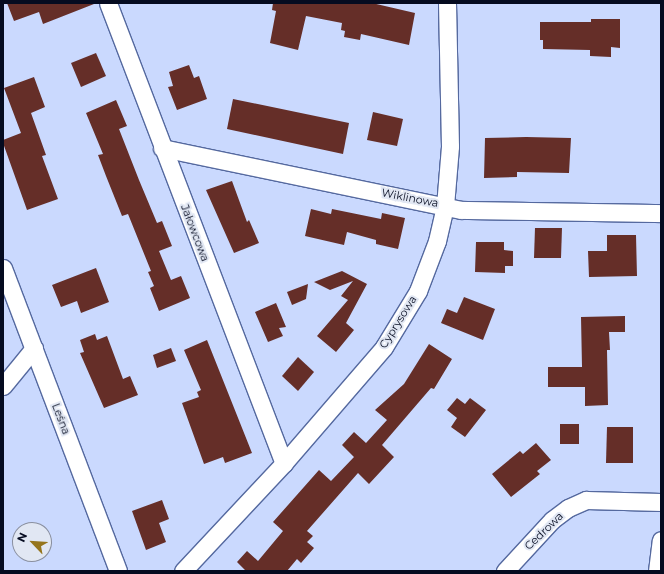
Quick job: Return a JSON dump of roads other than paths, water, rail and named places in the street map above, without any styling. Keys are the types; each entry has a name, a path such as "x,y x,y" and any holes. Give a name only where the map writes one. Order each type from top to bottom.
{"street":[{"name":"Jałowcowa","path":"108,3 162,148 284,463"},
{"name":"Cyprysowa","path":"183,571 284,463 384,347 418,291 437,241 445,206 450,146 447,3"},
{"name":"Wiklinowa","path":"162,148 461,210 661,214"},
{"name":"Leśna","path":"3,268 118,571"},
{"path":"3,386 34,348"},
{"name":"Cedrowa","path":"505,571 552,520 568,508 586,500 661,502"},
{"path":"658,571 661,540"}]}
